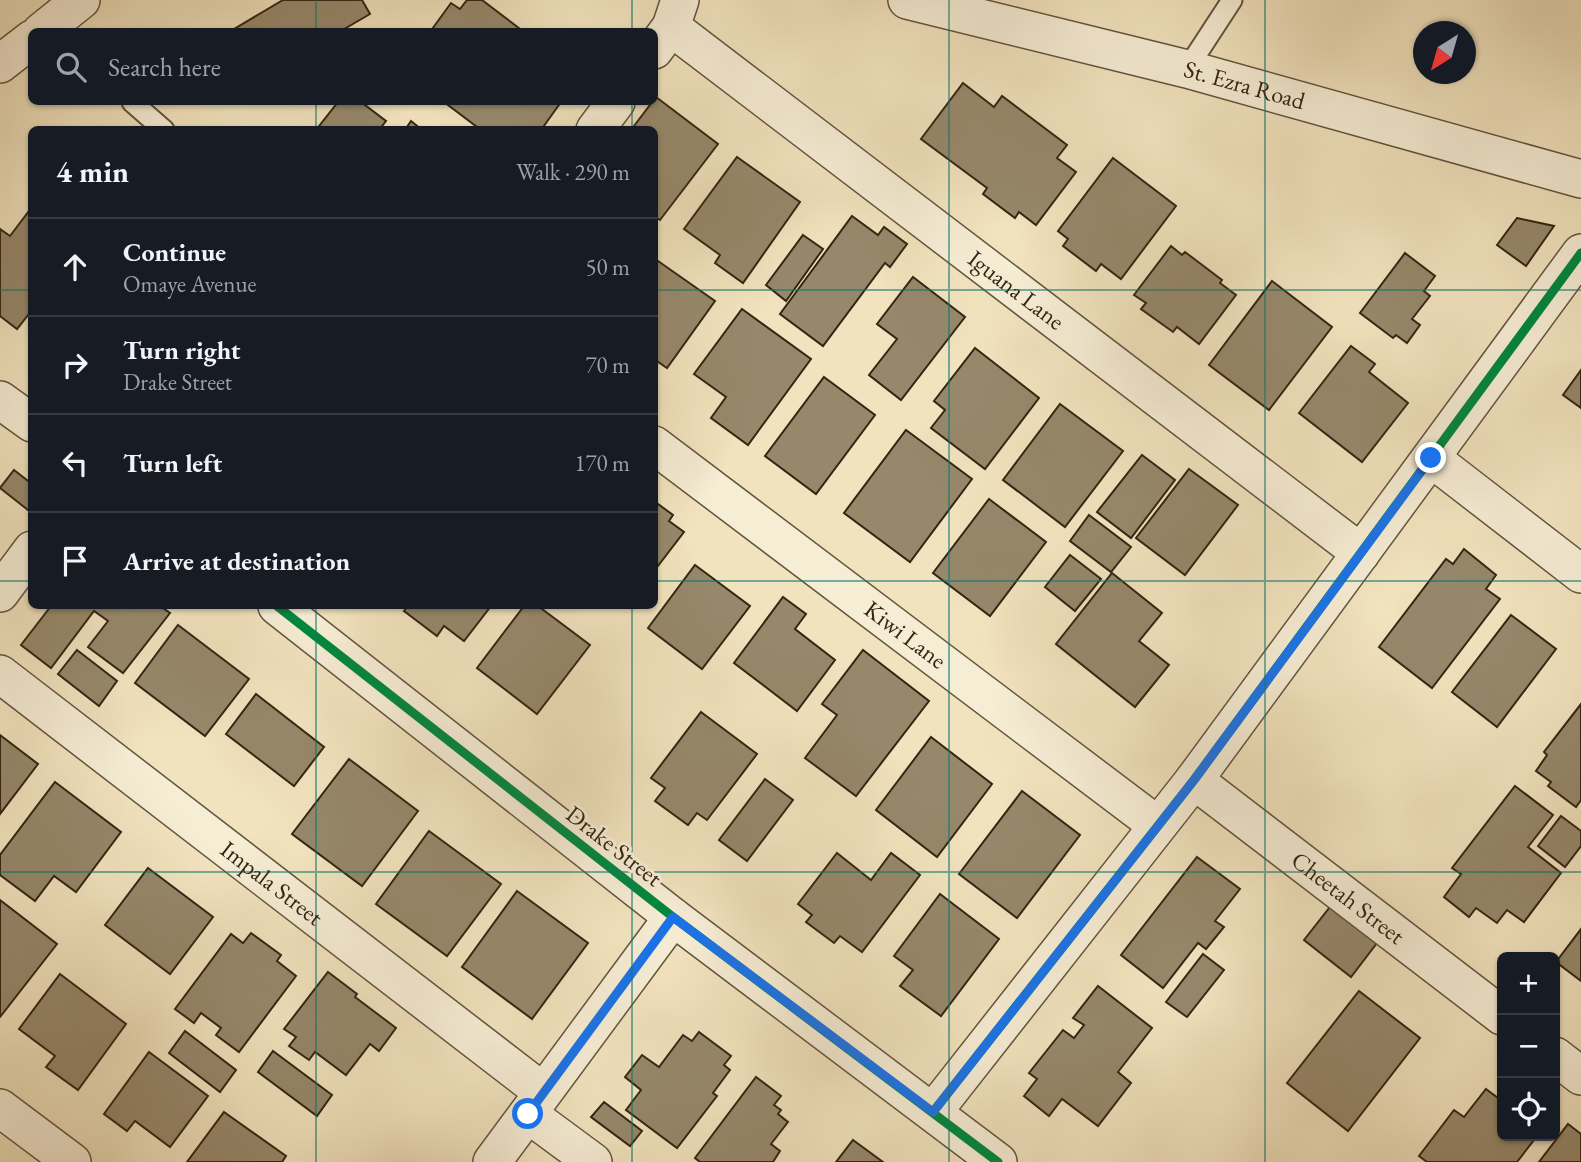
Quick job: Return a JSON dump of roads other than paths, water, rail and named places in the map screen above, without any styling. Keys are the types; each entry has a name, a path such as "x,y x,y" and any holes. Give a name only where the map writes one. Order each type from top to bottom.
{"street":[{"path":"48,28 81,0"},
{"name":"St. Ezra Road","path":"907,0 1187,69 1578,173"},
{"name":"Iguana Lane","path":"668,26 1361,552"},
{"path":"0,64 28,43"},
{"path":"598,126 614,105"},
{"path":"933,1112 1194,780 1581,254"},
{"path":"0,400 28,420"},
{"name":"Kiwi Lane","path":"658,448 1157,825"},
{"path":"1431,458 1581,574"},
{"path":"0,593 28,555"},
{"name":"Drake Street","path":"281,609 673,917 998,1162"},
{"name":"Impala Street","path":"0,674 536,1103 593,1162"},
{"name":"Cheetah Street","path":"1194,780 1501,1015"},
{"path":"492,1162 673,917"},
{"path":"1560,1060 1581,1076"},
{"path":"0,1108 72,1162"}],"lane":[{"path":"1187,69 1231,0"},
{"path":"135,105 159,126"}]}
